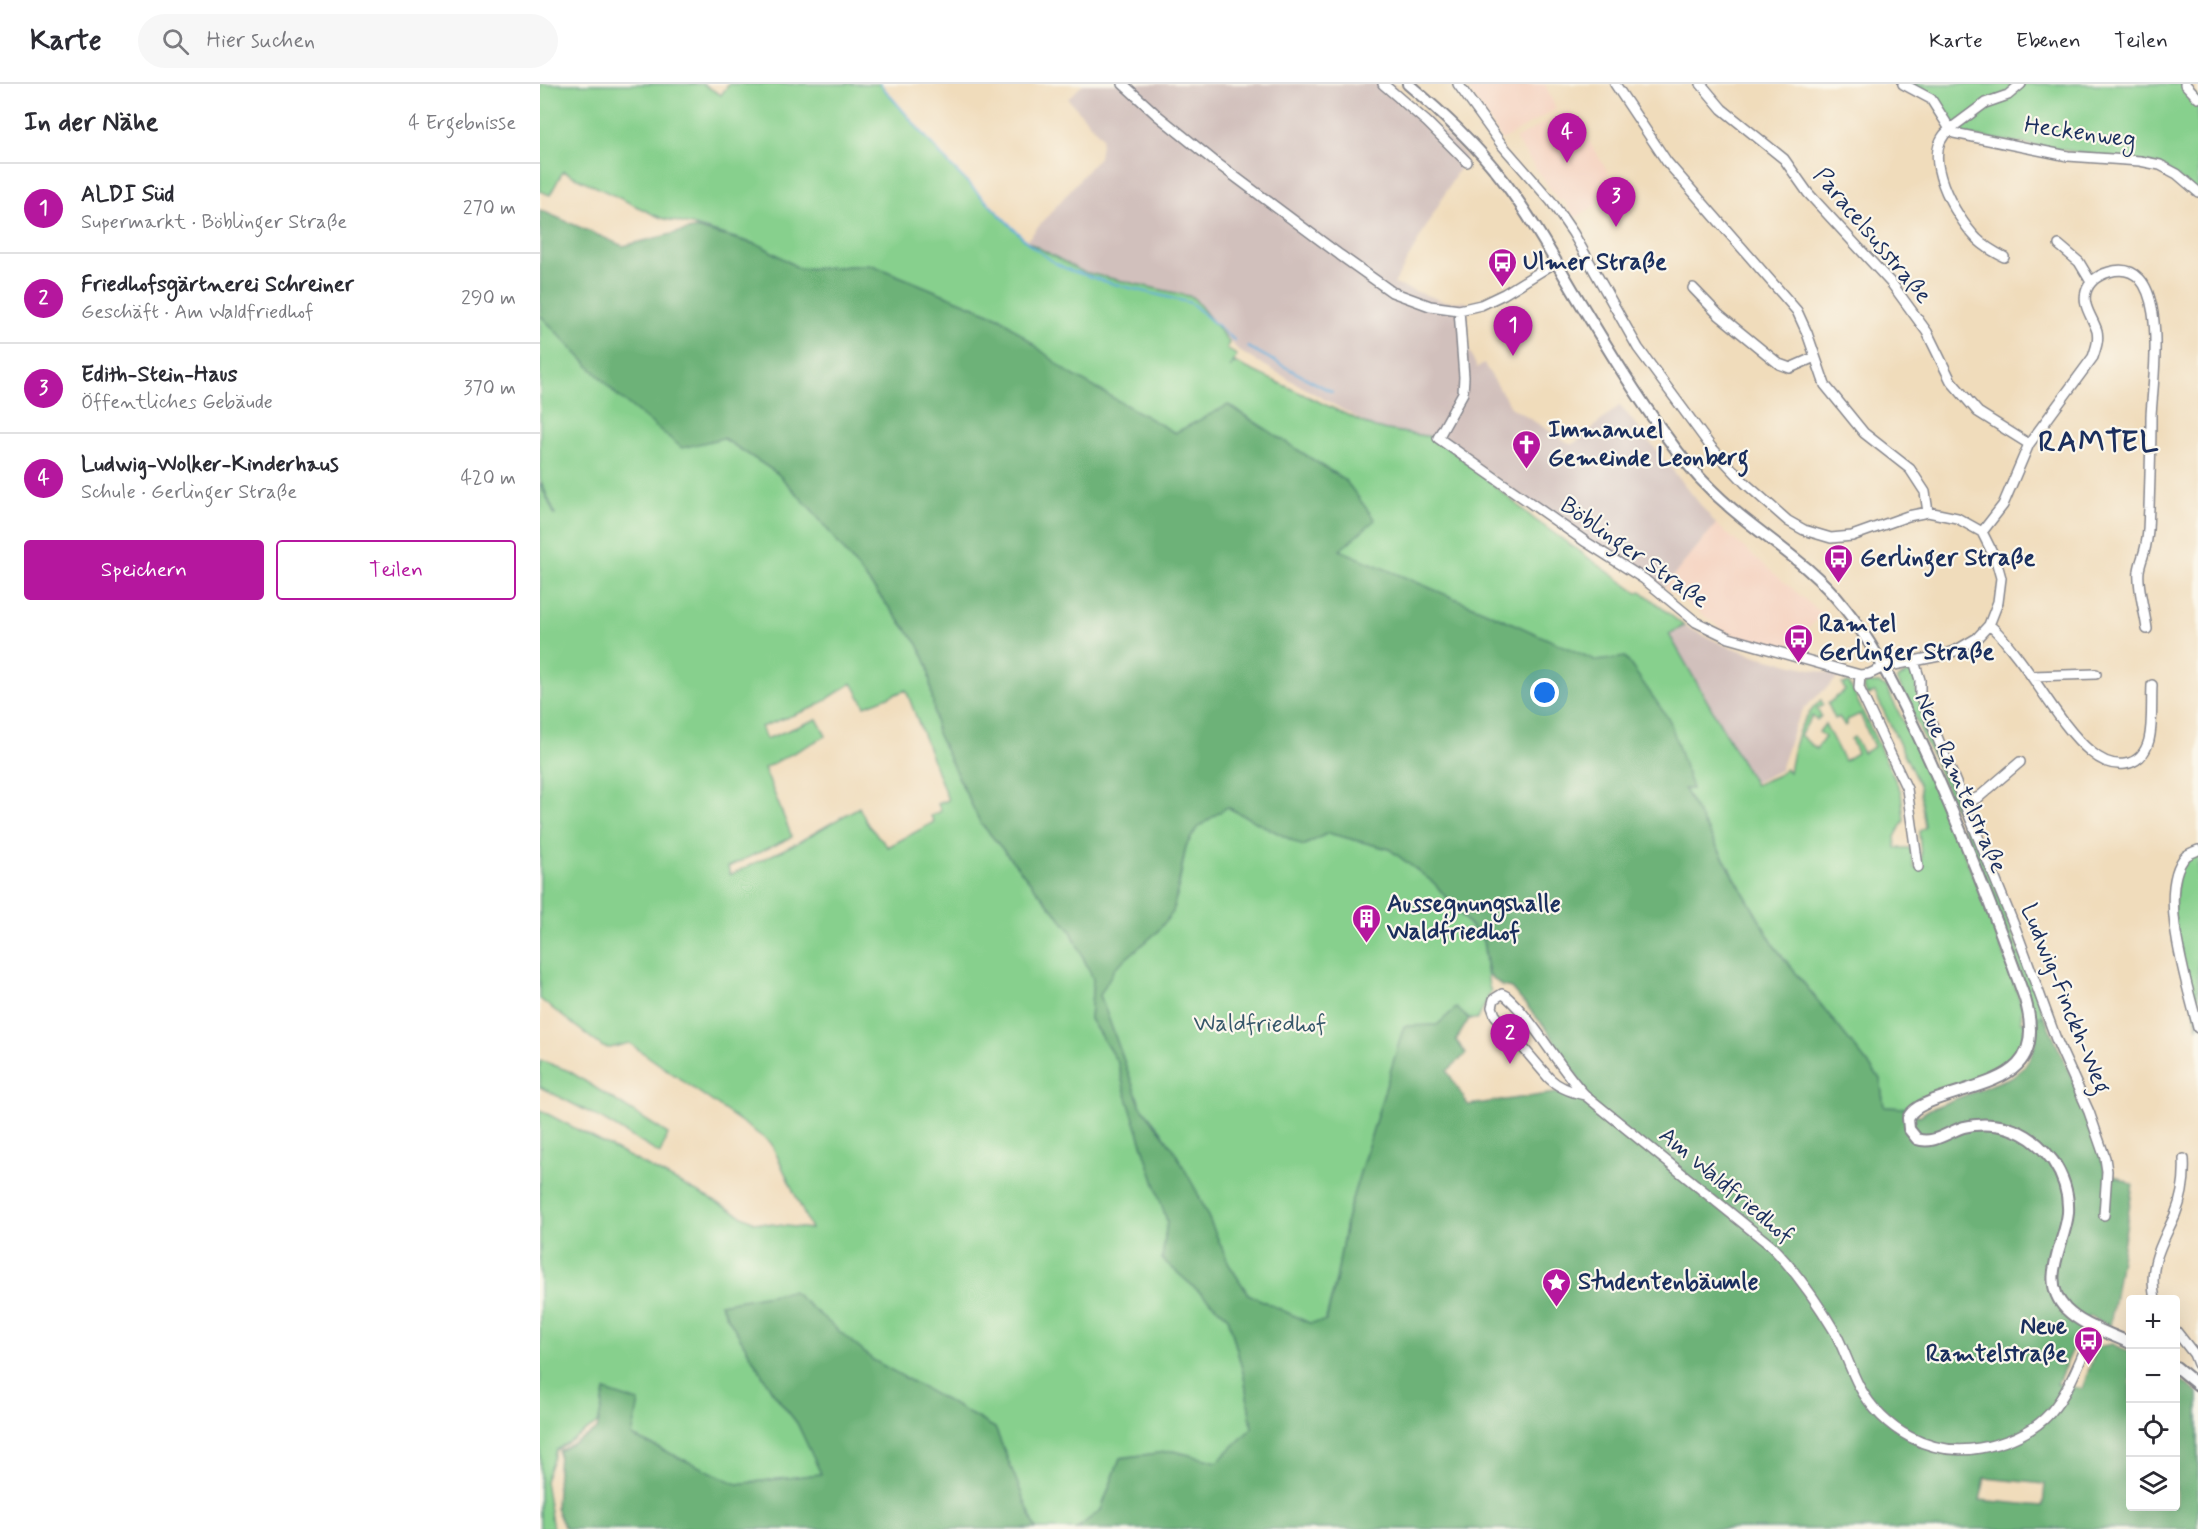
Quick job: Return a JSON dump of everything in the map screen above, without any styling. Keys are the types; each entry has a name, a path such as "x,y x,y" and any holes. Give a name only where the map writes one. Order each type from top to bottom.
{"main road":[{"name":"Neue Ramtelstraße","path":"1408,84 1441,112 1496,171 1523,209 1643,404 1669,440 1696,473 1727,504 1793,556 1830,589 1857,623 1884,667 1970,851 2025,999 2031,1024 2030,1042 2026,1053 2013,1070 1991,1082 1918,1107 1908,1118 1909,1129 1917,1139 1931,1140 1963,1127 2002,1126 2027,1136 2047,1153 2061,1176 2068,1200 2066,1224 2054,1268 2054,1286 2058,1298 2066,1309 2095,1327 2126,1341"},
{"path":"2180,1370 2198,1383"}],"street":[{"path":"1124,84 1157,115 1214,160 1392,292 1430,306 1460,310 1481,305 1504,294 1556,262"},
{"path":"1383,84 1428,122 1467,162"},
{"path":"1458,84 1502,145 1551,201 1638,348 1712,447 1745,483 1788,520 1804,530 1831,538 1852,536 1908,516 1928,512 1957,518 1982,532 1996,560 2001,578 1998,602 1989,625 1977,638 1962,648 1939,656 1884,667 1869,674 1860,675 1859,688 1907,789 1918,867"},
{"path":"1615,84 1667,162 1797,311 1825,385 1864,433 1910,469 1925,492 1928,512"},
{"name":"Paracelsusstraße","path":"1701,84 1722,109 1784,159 1820,207 1892,284 1927,332 1951,381 1978,412 2029,444"},
{"path":"1903,84 1930,99 1950,129"},
{"name":"Heckenweg","path":"2004,257 1988,249 1965,225 1940,176 1936,161 1943,134 1986,103 2008,95 2021,84"},
{"path":"2185,84 2198,98"},
{"name":"Heckenweg","path":"1950,129 1954,133 2068,156 2140,161 2160,165 2177,174 2198,192"},
{"path":"2059,245 2079,262 2091,282"},
{"path":"1982,532 2003,505 2029,444 2093,357 2098,344 2097,332 2085,301 2086,291 2091,282 2104,273 2118,270 2128,271 2144,286 2151,302 2155,328 2146,544 2139,571 2147,629"},
{"path":"1693,288 1719,315 1779,364 1790,368 1815,357"},
{"name":"Böblinger Straße","path":"1460,310 1463,393 1438,438 1586,542 1644,579 1696,622 1729,638 1860,675"},
{"path":"1989,625 1998,631 2075,736 2091,752 2106,762 2118,765 2130,763 2139,758 2146,747 2151,726 2152,685"},
{"name":"Ludwig-Finckh-Weg","path":"1914,662 1920,680 1920,695 2102,1149 2107,1171 2104,1215"},
{"path":"2032,676 2096,674"},
{"path":"1965,803 1979,797 2020,762"},
{"path":"2198,850 2186,856 2179,869 2174,887 2173,914 2198,1028"},
{"name":"Am Waldfriedhof","path":"1585,1095 1572,1093 1555,1084 1495,1015 1492,1007 1494,999 1502,994 1513,1002 1585,1095 1770,1245 1812,1294 1836,1334 1860,1387 1883,1418 1915,1441 1940,1449 1976,1449 2024,1434 2045,1420 2064,1396 2095,1327"},
{"path":"2154,1295 2152,1276 2158,1247 2176,1212 2182,1186 2184,1160"},
{"path":"2180,1337 2194,1354 2198,1364"}],"shaded area":[{"path":"1083,84 1391,84 1466,156 1394,284 1443,301 1467,302 1467,345 1477,368 1484,364 1511,407 1572,445 1620,405 1716,524 1664,587 1552,518 1438,438 1375,428 1239,351 1207,316 1136,285 1083,272 1026,241 1099,157 1102,137 1068,99"},
{"path":"1465,84 1545,84 1556,109 1502,140"},
{"path":"1569,110 1617,186 1598,197 1597,204 1575,218 1563,199 1559,201 1515,139"},
{"path":"1716,524 1822,614 1790,648 1733,637 1664,587"},
{"path":"1684,626 1724,645 1760,657 1840,676 1804,708 1795,725 1780,770 1754,783 1669,634"}],"green space":[{"path":"540,84 703,84 721,95 729,84 880,84 949,164 1026,241 1083,272 1193,297 1229,342 1227,348 1237,356 1230,368 1234,362 1375,428 1438,438 1534,519 1638,593 1641,591 1684,626 1669,634 1755,785 1786,769 1789,772 1793,750 1802,724 1821,700 1823,705 1817,709 1821,716 1817,720 1812,716 1800,735 1816,749 1825,737 1819,732 1825,724 1844,761 1857,753 1851,739 1854,737 1863,753 1874,747 1860,714 1847,720 1845,726 1839,717 1835,719 1828,704 1845,690 1842,684 1849,683 1901,792 1904,820 1895,837 1896,848 1910,848 1914,868 1922,867 1919,832 1925,827 1919,785 1875,693 1867,695 1864,688 1866,683 1879,683 1887,689 1947,810 2009,967 2022,1007 2021,1021 2025,1023 2024,1038 2018,1056 1987,1078 1918,1100 1905,1108 1884,1107 1880,1079 1775,947 1684,789 1692,789 1597,661 1339,550 1346,481 1229,405 1175,433 1067,372 1001,318 872,265 800,269 762,246 661,218 563,171 550,195 540,191"},
{"path":"1903,84 2185,84 2198,98 2198,192 2160,165 1954,133 1931,99"},
{"path":"540,210 623,246 696,228 762,246 800,269 872,265 1001,318 1069,373 1175,433 1228,405 1346,481 1375,520 1340,550 1597,661 1625,657 1670,721 1692,789 1684,789 1687,795 1775,947 1880,1079 1884,1107 1905,1108 1919,1116 1930,1109 2014,1076 2026,1064 2033,1050 2036,1034 2035,1017 2044,1016 2088,1114 2105,1171 2133,1185 2110,1326 2088,1316 2057,1384 2082,1389 2097,1347 2112,1344 2126,1351 2126,1511 2180,1511 2180,1379 2198,1393 2198,1529 1076,1529 1101,1510 1120,1458 1174,1451 1217,1462 1252,1428 1244,1376 1228,1317 1162,1259 1167,1221 1118,1063 1090,1019 1093,979 1071,931 980,822 937,733 928,667 918,644 812,510 777,473 723,438 682,448 617,395 540,315","holes":["1227,807 1303,846 1328,833 1389,849 1434,883 1483,940 1489,975 1502,986 1511,988 1546,1028 1585,1089 1468,1105 1447,1071 1466,1054 1456,1040 1469,1019 1456,1008 1437,1025 1404,1026 1347,1216 1336,1281 1326,1321 1309,1323 1248,1294 1230,1266 1197,1192 1173,1148 1140,1105 1100,995 1115,968 1157,932 1173,912 1186,846 1197,828","1985,1478 2045,1484 2043,1506 1980,1500"]},
{"path":"540,315 617,395 723,438 777,473 812,510 918,644 928,667 937,733 980,822 1071,931 1093,979 1090,1019 1118,1063 1167,1221 1162,1259 1228,1317 1244,1376 1252,1428 1217,1462 1174,1451 1120,1458 1101,1510 1076,1529 1036,1529 995,1428 873,1360 792,1291 720,1304 772,1391 797,1423 822,1474 737,1484 632,1436 606,1391 598,1423 556,1450 545,1481 553,1529 540,1529 540,1110 754,1222 811,1229 771,1143 629,1043 610,1048 603,1047 540,999 540,483 555,516 555,514 540,479","holes":["852,683 865,706 906,690 948,800 938,804 941,811 931,816 934,822 888,847 868,825 859,807 797,843 730,875 728,867 792,837 764,768 826,736 817,719 766,739 761,727 815,707"]},
{"path":"1913,670 1917,678 1916,690 1972,827 2044,1016 2035,1017 1989,888 1897,679"},
{"name":"Waldfriedhof","path":"1227,807 1303,846 1328,833 1389,849 1434,883 1483,941 1491,991 1478,1019 1469,1019 1456,1008 1437,1025 1404,1027 1347,1216 1336,1281 1325,1322 1309,1323 1248,1294 1230,1266 1197,1192 1162,1132 1140,1105 1100,995 1114,968 1157,932 1177,896 1186,846 1197,827"},
{"path":"2198,850 2198,1028 2173,914 2179,869"},
{"path":"540,1060 569,1071 668,1134 660,1154 602,1119 540,1087"},
{"path":"792,1291 873,1360 995,1428 1036,1529 568,1529 564,1527 556,1508 559,1451 597,1430 605,1391 639,1402 632,1436 737,1484 821,1474 797,1423 772,1391 720,1304"}],"waterway":[{"path":"880,84 949,164 1030,245 1069,270 1110,283 1191,303 1234,340"},
{"path":"1248,347 1332,392"}],"place":[{"name":"Ludwig-Wolker-Kinderhaus","path":"1567,163"},
{"name":"Edith-Stein-Haus","path":"1616,227"},
{"name":"Ulmer Straße","path":"1502,288"},
{"name":"ALDI Süd","path":"1513,356"},
{"name":"Immanuel Gemeinde Leonberg","path":"1527,470"},
{"name":"Gerlinger Straße","path":"1839,584"},
{"name":"Ramtel Gerlinger Straße","path":"1798,664"},
{"name":"Aussegnungshalle Waldfriedhof","path":"1366,944"},
{"name":"Friedhofsgärtnerei Schreiner","path":"1510,1064"},
{"name":"Studentenbäumle","path":"1557,1308"},
{"name":"Neue Ramtelstraße","path":"2088,1366"}],"district":[{"name":"RAMTEL","path":"2099,442"}]}
